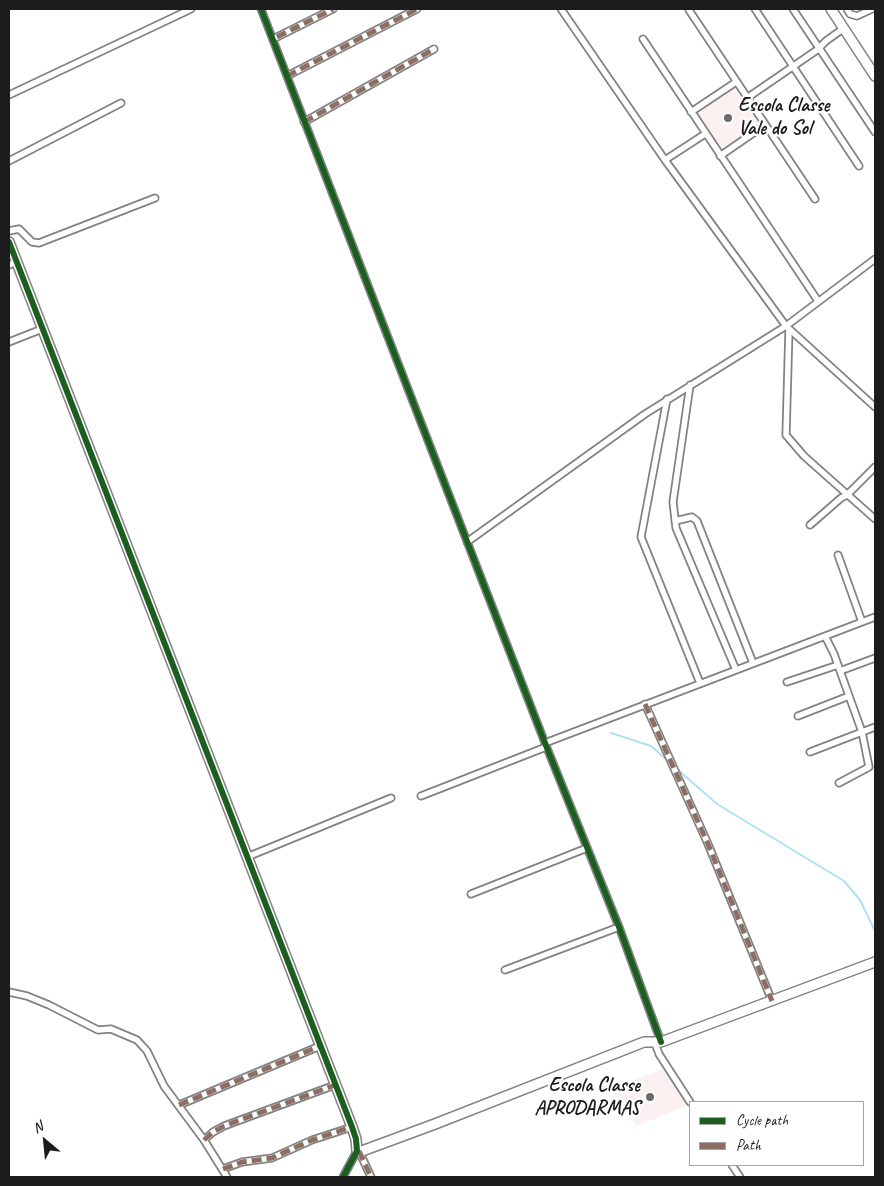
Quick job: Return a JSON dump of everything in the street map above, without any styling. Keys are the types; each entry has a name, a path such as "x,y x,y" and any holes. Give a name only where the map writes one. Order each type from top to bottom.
{"street":[{"path":"9,95 191,9"},
{"path":"260,9 545,745 619,928 658,1042 659,1054 689,1101"},
{"path":"277,37 333,9"},
{"path":"287,76 417,9"},
{"path":"561,9 666,160 787,327 875,407"},
{"path":"755,9 859,166"},
{"path":"793,9 875,132"},
{"path":"831,9 875,76"},
{"path":"847,9 850,14 857,16 872,9"},
{"path":"689,10 815,199"},
{"path":"747,98 844,28"},
{"path":"643,40 818,301"},
{"path":"304,122 434,49"},
{"path":"691,112 736,82"},
{"path":"9,161 121,103"},
{"path":"720,156 765,125"},
{"path":"666,160 705,134"},
{"path":"9,231 18,229 32,242 39,243 155,198"},
{"path":"9,242 13,264 42,329 336,1085 356,1139 358,1151 370,1176"},
{"path":"467,542 645,414 787,327 818,301 875,259"},
{"path":"787,327 786,435 804,456 875,519"},
{"path":"9,342 42,329"},
{"path":"690,385 673,502 676,528 736,670"},
{"path":"667,400 641,537 700,684"},
{"path":"810,525 847,495 875,467"},
{"path":"675,521 692,517 698,520 753,663"},
{"path":"838,555 862,622"},
{"path":"421,796 645,704 875,617"},
{"path":"825,636 839,668 862,732 869,767 839,783"},
{"path":"787,682 875,658"},
{"path":"798,716 849,696"},
{"path":"645,704 708,844 772,1001"},
{"path":"810,752 875,727"},
{"path":"247,856 391,798"},
{"path":"471,894 587,848"},
{"path":"504,970 619,928"},
{"path":"343,1177 358,1151 525,1090 644,1042 658,1042 875,962"},
{"path":"9,992 27,996 49,1005 98,1030 112,1029 137,1040 147,1051 164,1086 204,1140 227,1177"},
{"path":"179,1105 320,1046"},
{"path":"204,1140 224,1126 336,1085"},
{"path":"223,1169 242,1162 272,1158 312,1140 352,1128"},
{"path":"733,1166 740,1177"}],"shaded area":[{"name":"Escola Classe Vale do Sol","path":"734,87 759,123 759,126 721,149 697,112"},
{"name":"Escola Classe APRODARMAS","path":"664,1069 689,1105 637,1126 611,1089"}],"waterway":[{"path":"611,733 651,746 668,761"},
{"path":"677,769 717,804 844,881 860,900 875,931"}],"marked path":[{"path":"277,37 333,9"},
{"path":"287,76 417,9"},
{"path":"304,122 434,49"},
{"path":"645,704 708,844 772,1001"},
{"path":"179,1105 320,1046"},
{"path":"204,1140 224,1126 335,1085"},
{"path":"223,1169 242,1162 272,1158 312,1140 352,1127"},
{"path":"359,1151 371,1177"}],"cycle path":[{"path":"261,9 545,743 619,927 661,1042"},
{"path":"9,242 352,1127 357,1151 343,1177"}],"place":[{"name":"Escola Classe Vale do Sol","path":"728,118"},
{"name":"Escola Classe APRODARMAS","path":"650,1097"}]}
